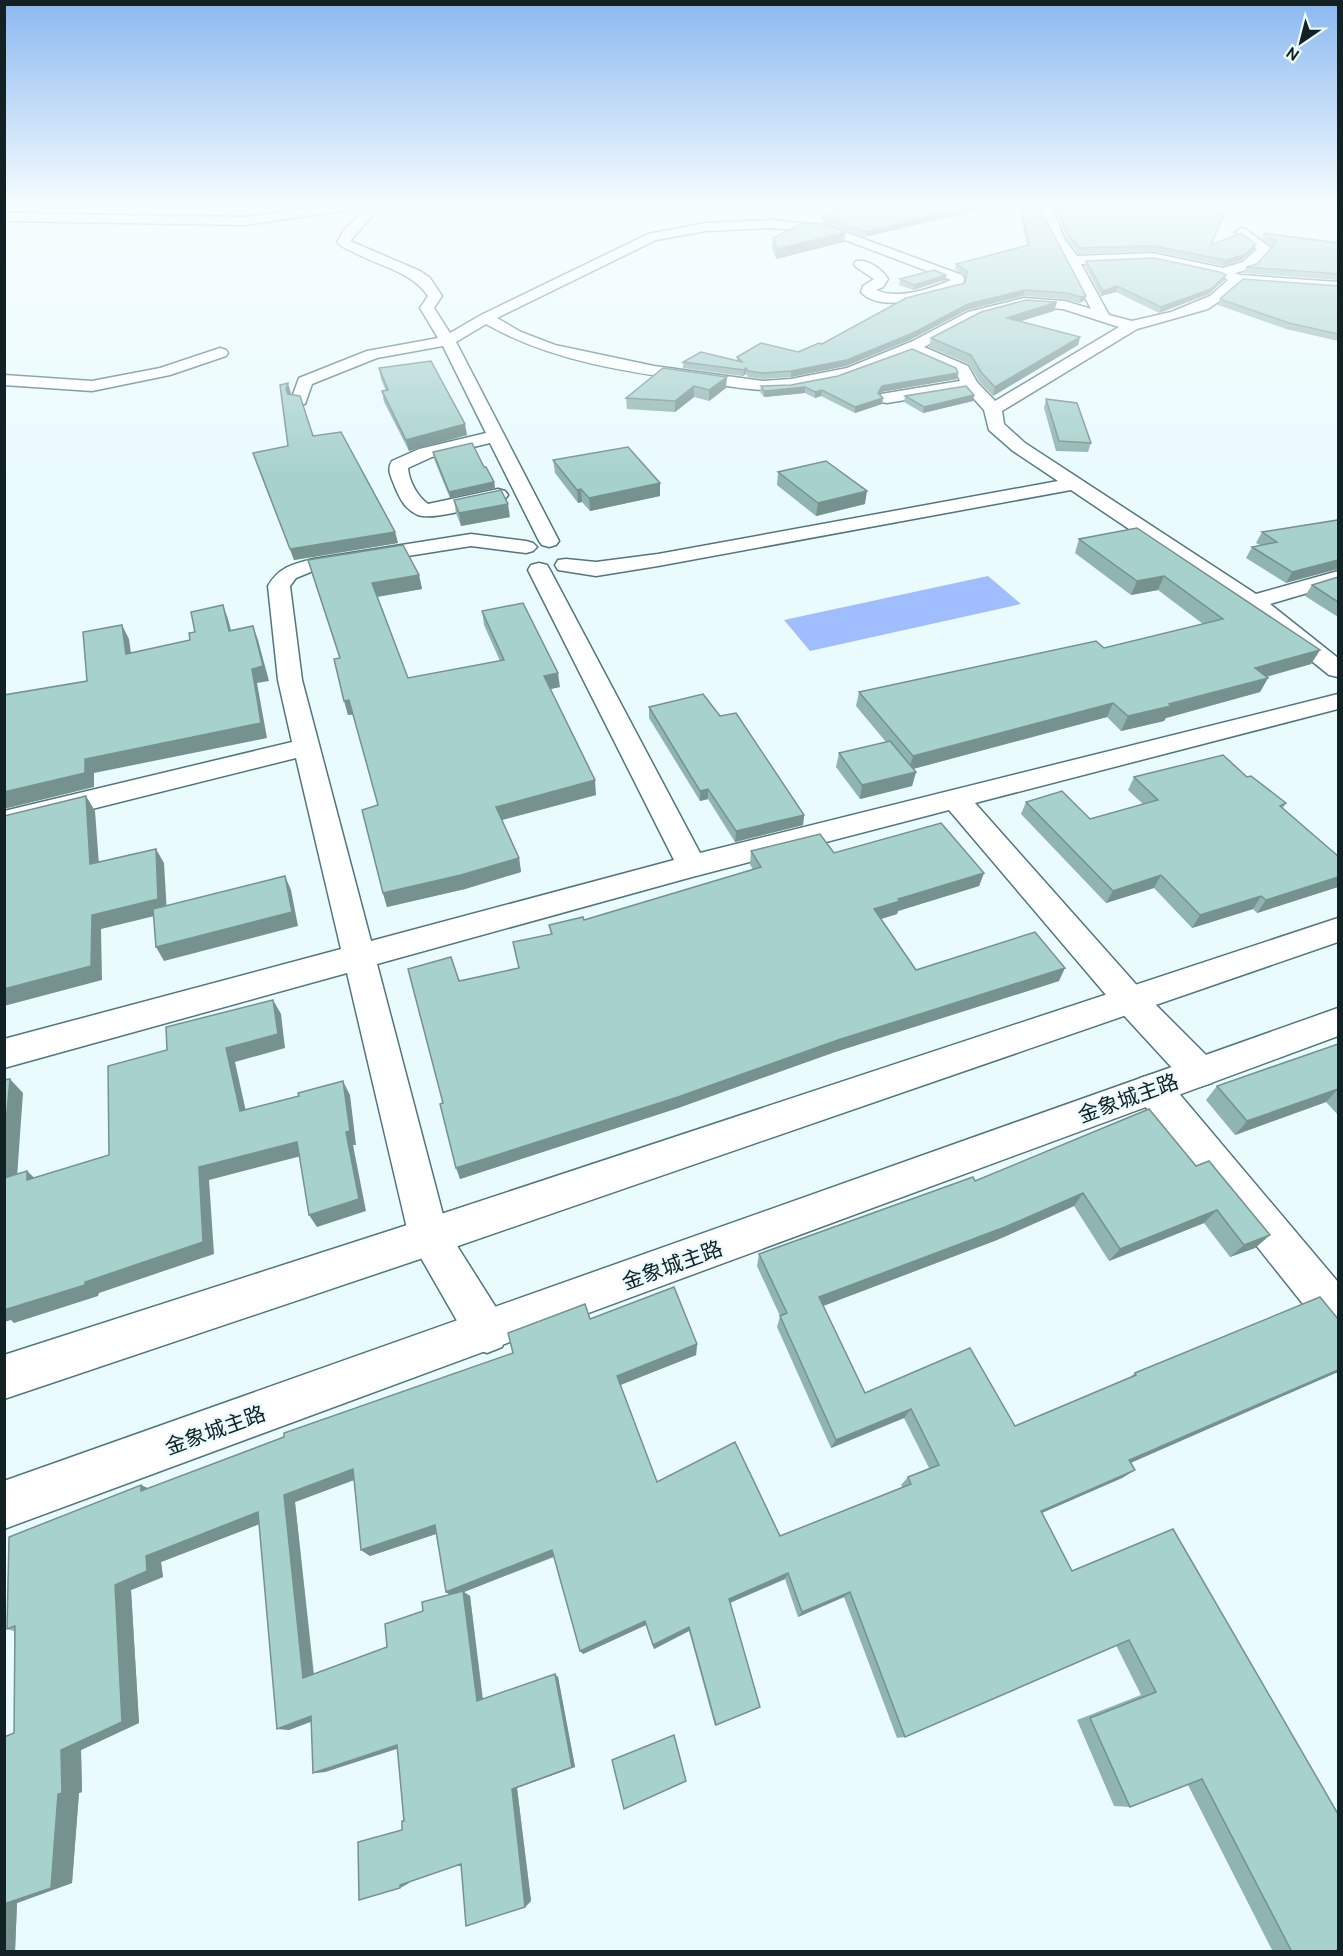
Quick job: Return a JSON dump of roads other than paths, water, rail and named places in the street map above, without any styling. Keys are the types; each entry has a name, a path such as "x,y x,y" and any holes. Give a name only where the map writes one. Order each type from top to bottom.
{"street":[{"path":"434,294 427,308 429,314 448,341 523,490 538,553 692,866"},
{"path":"299,400 306,381 373,354 448,341 486,318 535,294"},
{"path":"873,294 901,299 918,294"},
{"path":"1091,294 1103,318"},
{"path":"993,409 1132,326 1198,309 1223,294"},
{"path":"486,318 516,335 551,349 654,371 763,386 791,384 851,372 912,347 973,315 1024,302 1040,301 1065,305 1132,326"},
{"path":"912,347 962,369 970,384 993,409 995,426 1019,447 1253,602 1338,670"},
{"path":"4,380 92,386 164,372 220,353"},
{"path":"887,398 970,384"},
{"path":"496,436 426,453 399,465 399,473 411,501 424,510 438,510 523,490"},
{"path":"487,1332 429,1237 290,680 279,586 284,576 295,569 313,565 471,540 538,553 549,570 567,565 596,569 658,560 1074,484"},
{"path":"1253,602 1338,577"},
{"path":"4,1054 692,866 1338,702"},
{"path":"4,821 307,747"},
{"path":"956,800 1130,1000 1199,1072"},
{"path":"4,1377 429,1237 1338,930"},
{"name":"金象城主路","path":"4,1505 1338,1022"},
{"path":"1153,1089 1338,1314"}],"water":[{"path":"988,576 1021,604 810,651 784,620"}]}
